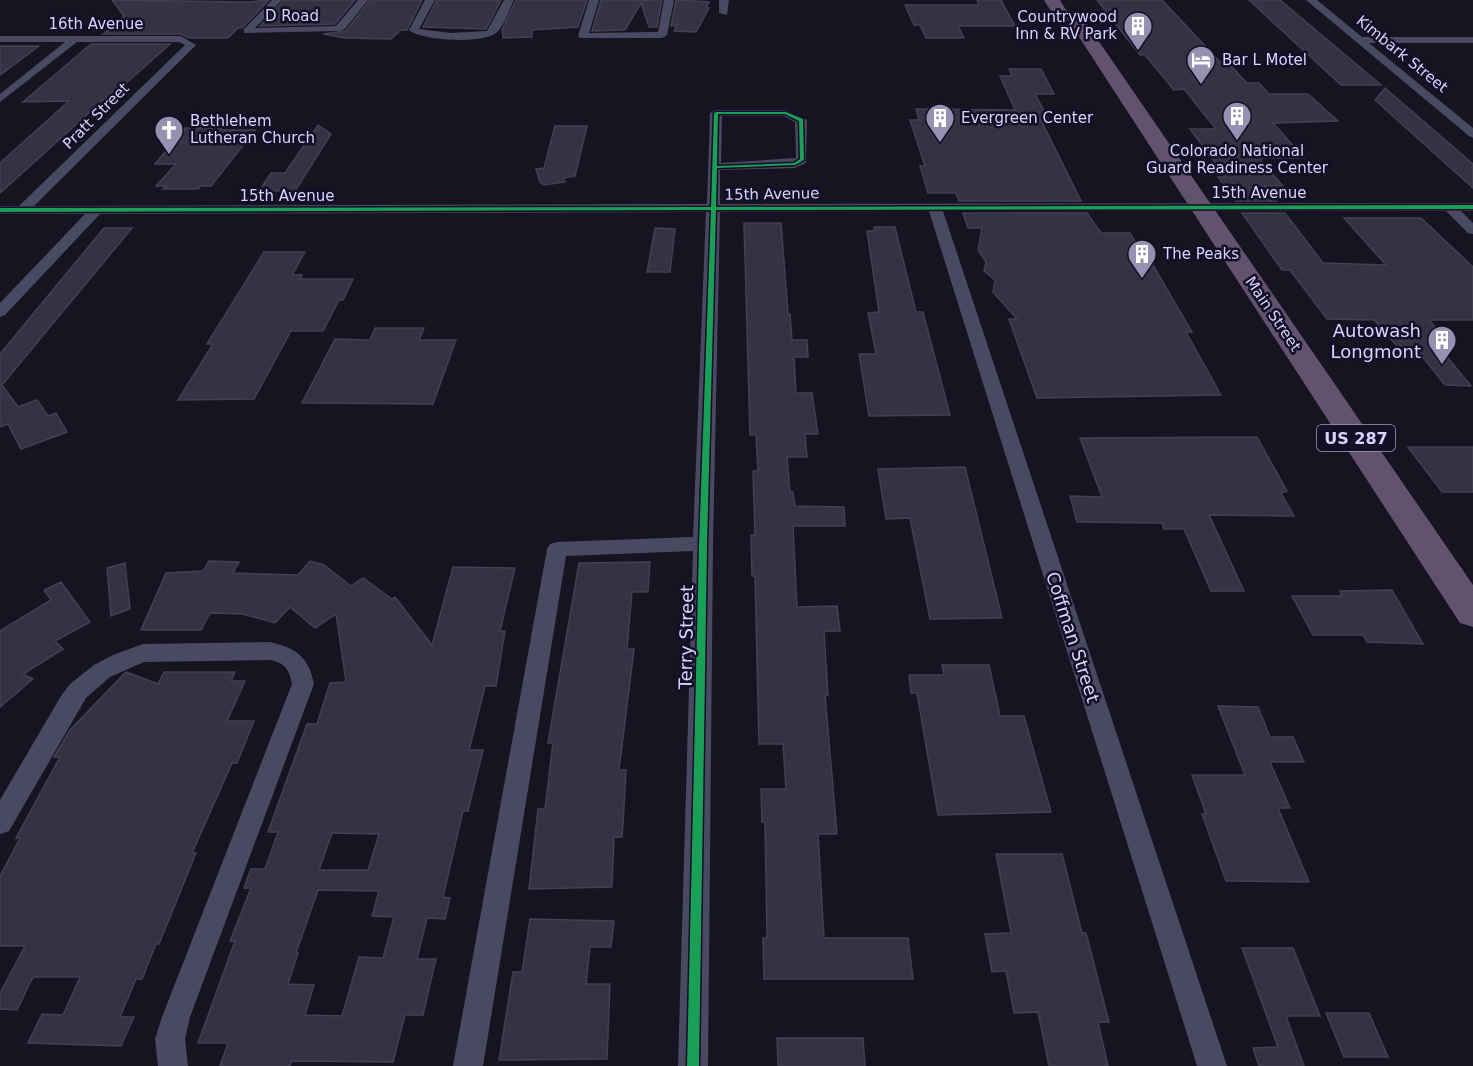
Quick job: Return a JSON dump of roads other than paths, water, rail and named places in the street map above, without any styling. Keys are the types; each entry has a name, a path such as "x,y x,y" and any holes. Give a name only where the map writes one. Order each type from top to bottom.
{"highway":[{"name":"Main Street","path":"1052,0 1060,13 1072,8 1200,206 1473,613"}],"street":[{"name":"D Road","path":"277,0 248,31 328,31 342,27 363,0"},
{"path":"430,0 414,30 430,35 473,35 494,30 508,0"},
{"path":"594,0 583,36 662,35 669,0"},
{"path":"724,0 724,13"},
{"name":"Kimbark Street","path":"1311,0 1473,134"},
{"name":"16th Avenue","path":"0,39 181,39 191,45"},
{"path":"0,99 75,39"},
{"path":"1359,40 1473,40"},
{"name":"Pratt Street","path":"22,210 191,45"},
{"name":"Terry Street","path":"693,1066 703,544 715,167 717,113 778,112 795,116 801,120 802,160 795,164 715,167"},
{"path":"1449,207 1473,230"},
{"name":"15th Avenue","path":"0,210 1473,207"},
{"name":"Coffman Street","path":"935,208 1212,1066"},
{"path":"0,312 96,210"},
{"path":"468,1066 557,549 703,544"},
{"path":"0,823 69,703 78,691 102,671 143,653 270,651 285,654 295,660 301,669 303,684 176,1017 170,1039 173,1066"}],"place":[{"name":"Countrywood Inn & RV Park","path":"1138,52"},
{"name":"Bar L Motel","path":"1201,86"},
{"name":"Colorado National Guard Readiness Center","path":"1237,142"},
{"name":"Evergreen Center","path":"940,144"},
{"name":"Bethlehem Lutheran Church","path":"169,156"},
{"name":"The Peaks","path":"1142,280"},
{"name":"Autowash Longmont","path":"1442,366"}]}
